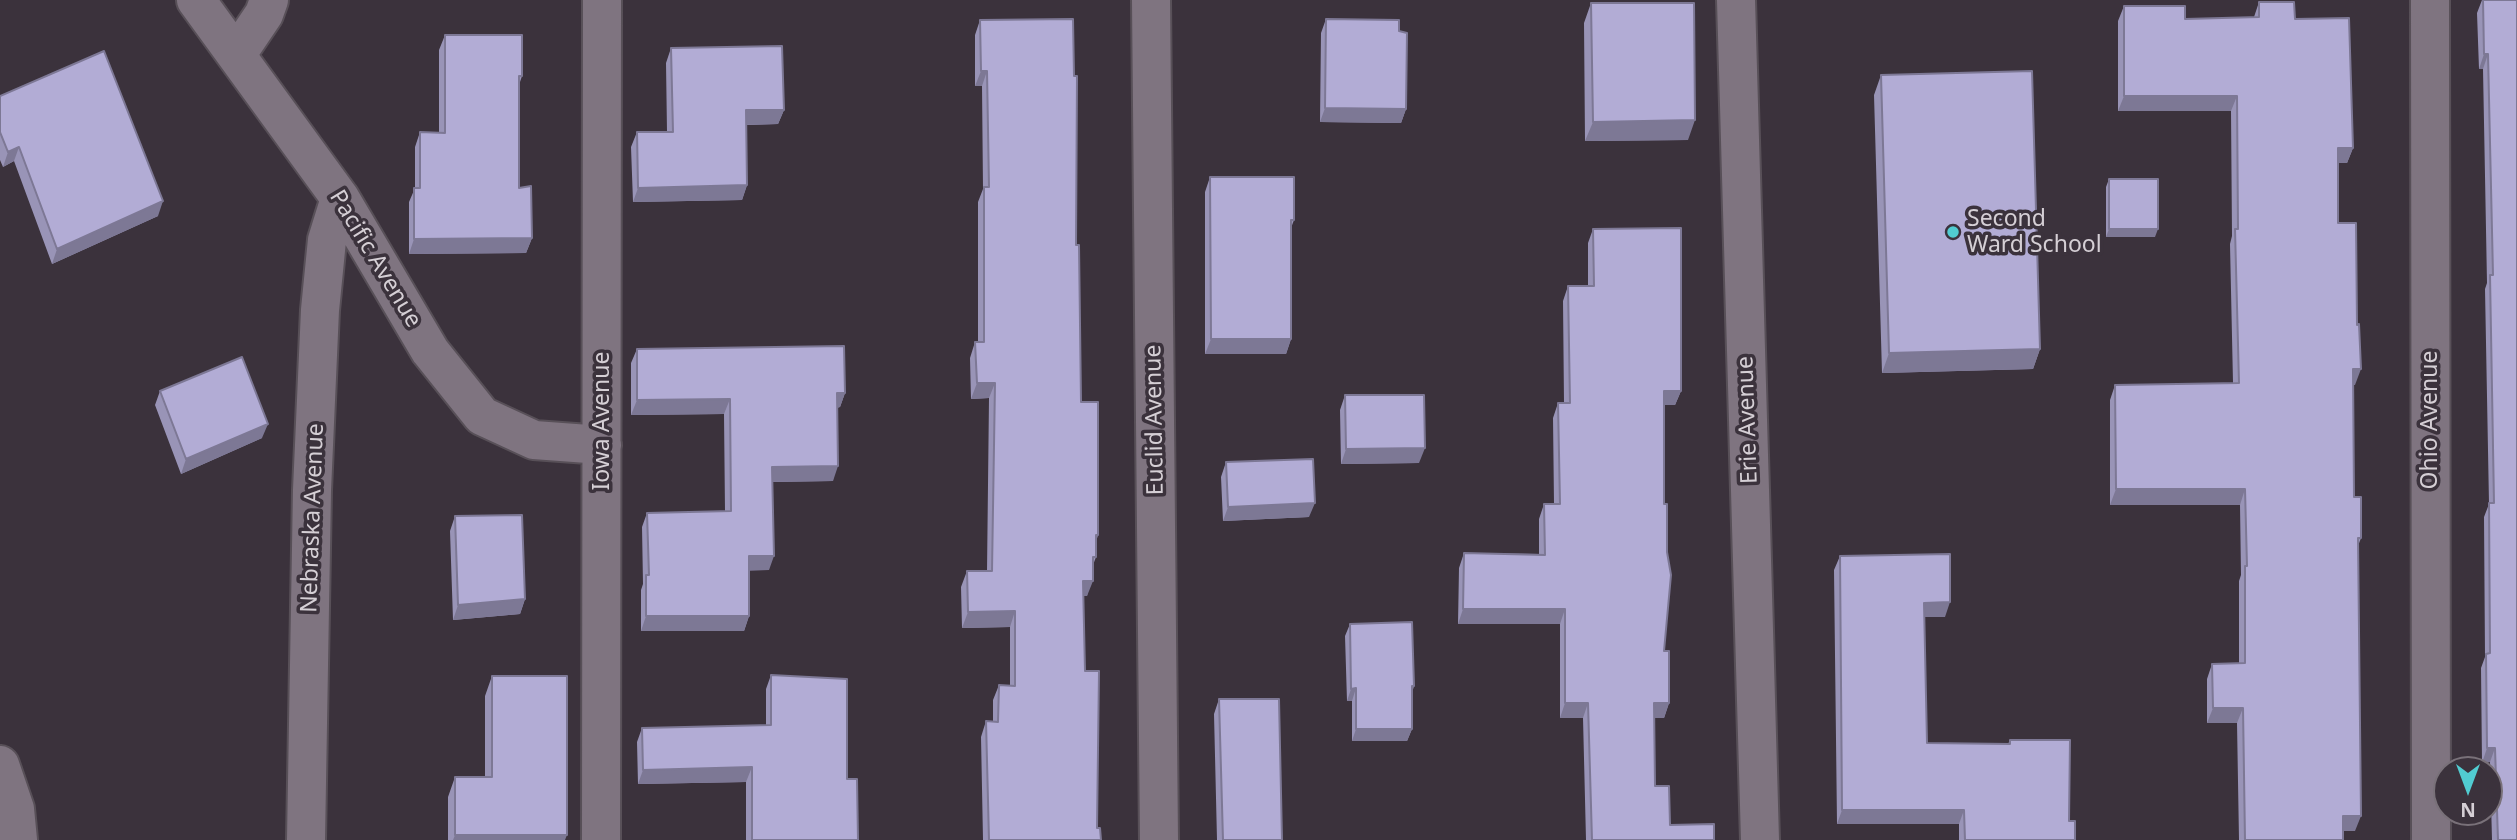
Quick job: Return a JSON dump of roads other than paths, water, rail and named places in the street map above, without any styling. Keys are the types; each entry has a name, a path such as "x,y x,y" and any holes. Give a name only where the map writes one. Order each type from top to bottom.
{"street":[{"name":"Pacific Avenue","path":"196,0 340,198 430,351 482,416 534,440 602,445"},
{"path":"237,54 264,14 269,0"},
{"name":"Euclid Avenue","path":"1151,0 1158,840"},
{"name":"Erie Avenue","path":"1735,0 1760,840"},
{"name":"Ohio Avenue","path":"2430,0 2431,840"},
{"name":"Iowa Avenue","path":"601,1 601,840"},
{"name":"Nebraska Avenue","path":"306,840 312,490 320,310 327,240 340,198"},
{"path":"0,765 15,809 18,840"}],"place":[{"name":"Second Ward School","path":"1953,232"}]}
